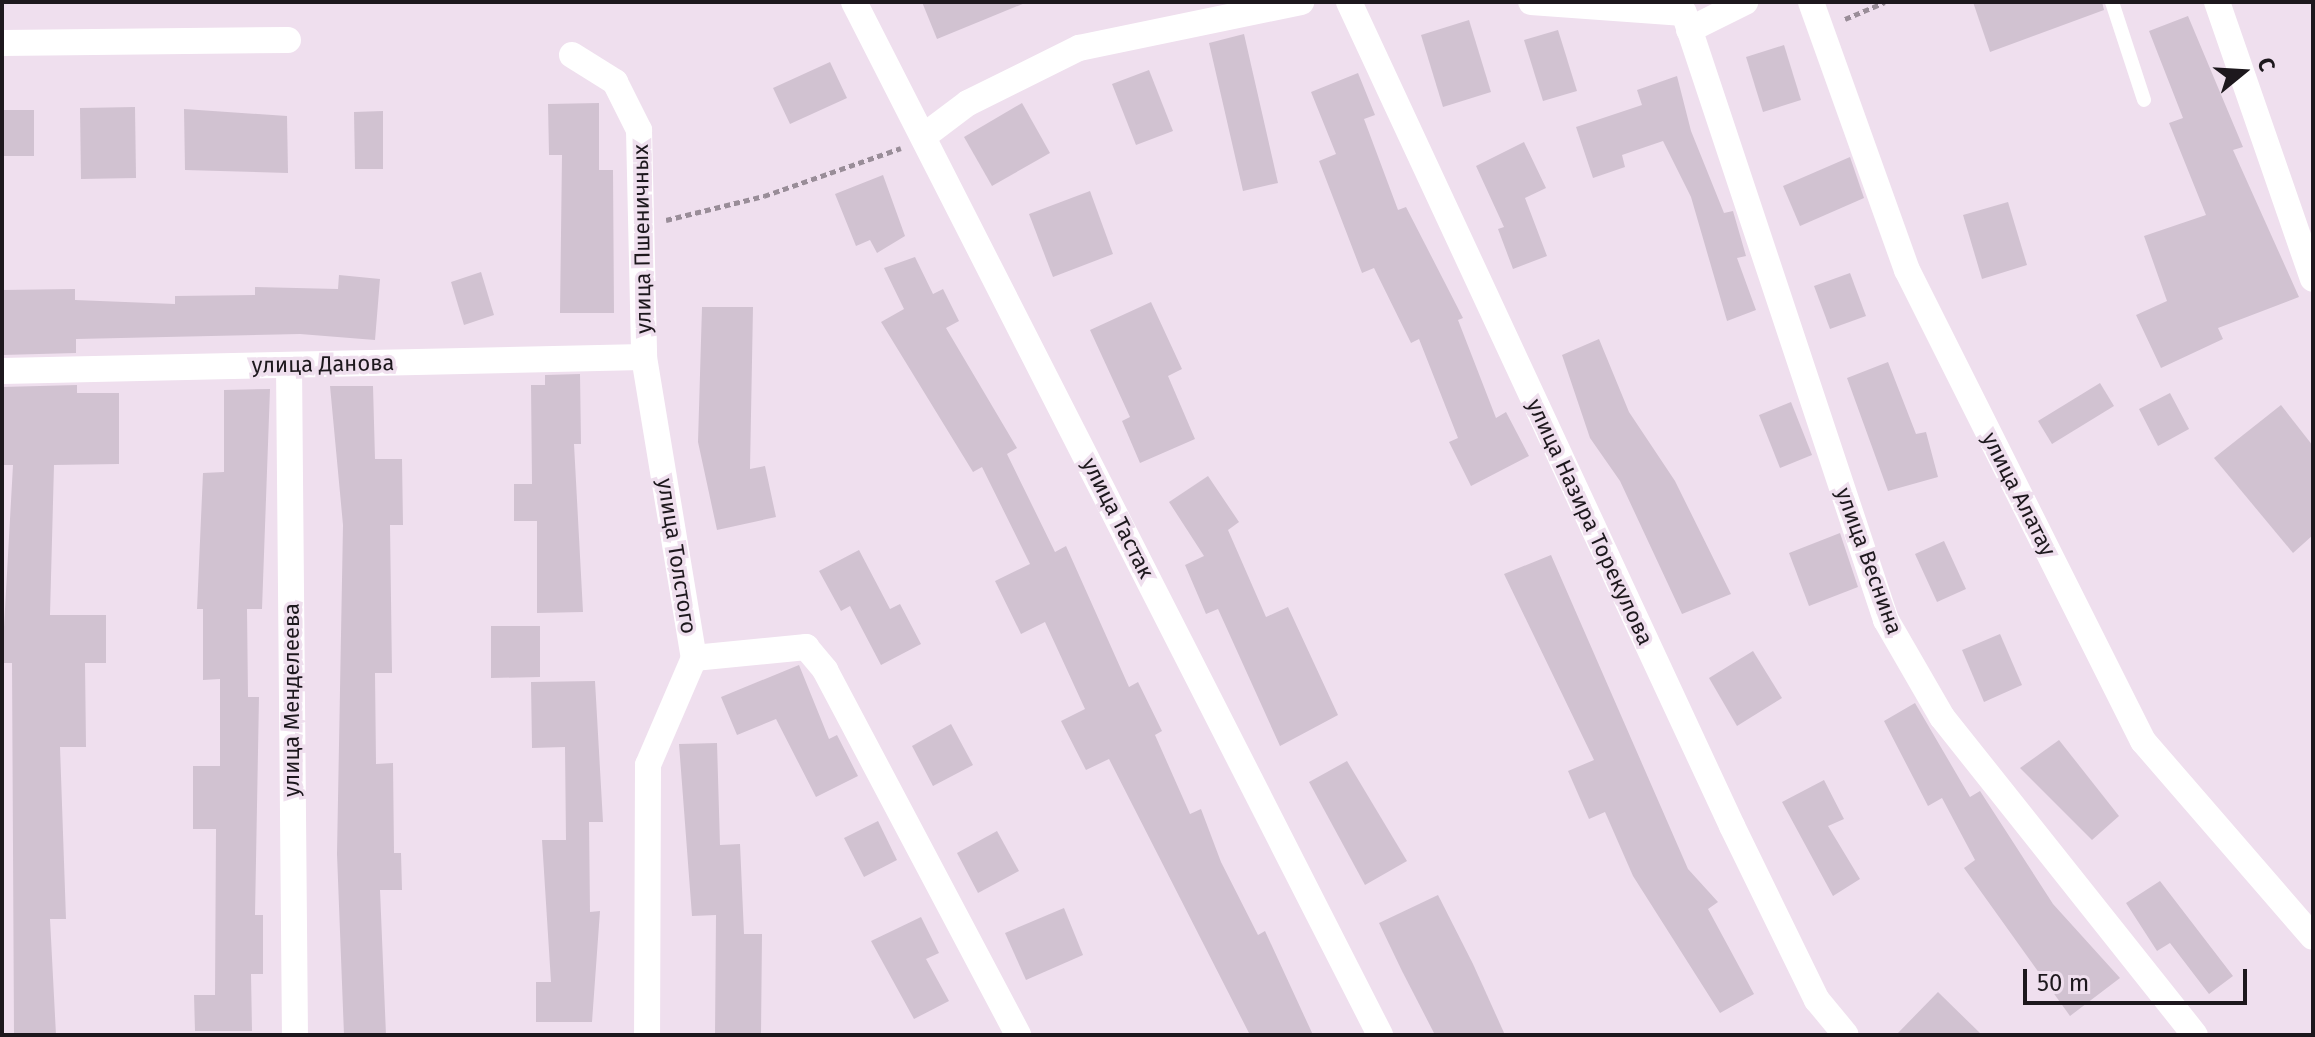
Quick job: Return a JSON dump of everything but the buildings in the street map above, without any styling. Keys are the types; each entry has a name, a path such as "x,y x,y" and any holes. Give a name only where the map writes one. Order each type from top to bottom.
{"street":[{"name":"улица Тастак","path":"854,2 1380,1035"},
{"path":"924,136 968,103 1079,48 1301,2"},
{"name":"улица Назира Торекулова","path":"1349,2 1732,826 1817,1000 1846,1035"},
{"path":"1531,2 1686,21 1745,2"},
{"name":"улица Алатау","path":"1811,2 1907,270 2143,741 2313,937"},
{"path":"2217,2 2304,240 2313,279"},
{"name":"улица Веснина","path":"1686,21 1886,620 1942,717 2195,1035"},
{"path":"2,43 288,40"},
{"name":"улица Пшеничных","path":"572,55 615,82 639,130 644,357"},
{"name":"улица Данова","path":"2,371 644,357"},
{"name":"улица Толстого","path":"644,357 694,658 648,765 647,1035"},
{"name":"улица Менделеева","path":"289,365 295,1035"},
{"path":"694,658 806,647 825,670 1018,1035"}],"lane":[{"path":"2112,2 2144,100"}],"path":[{"path":"1829,25 1885,2"},
{"path":"641,225 764,196 924,136"}]}
